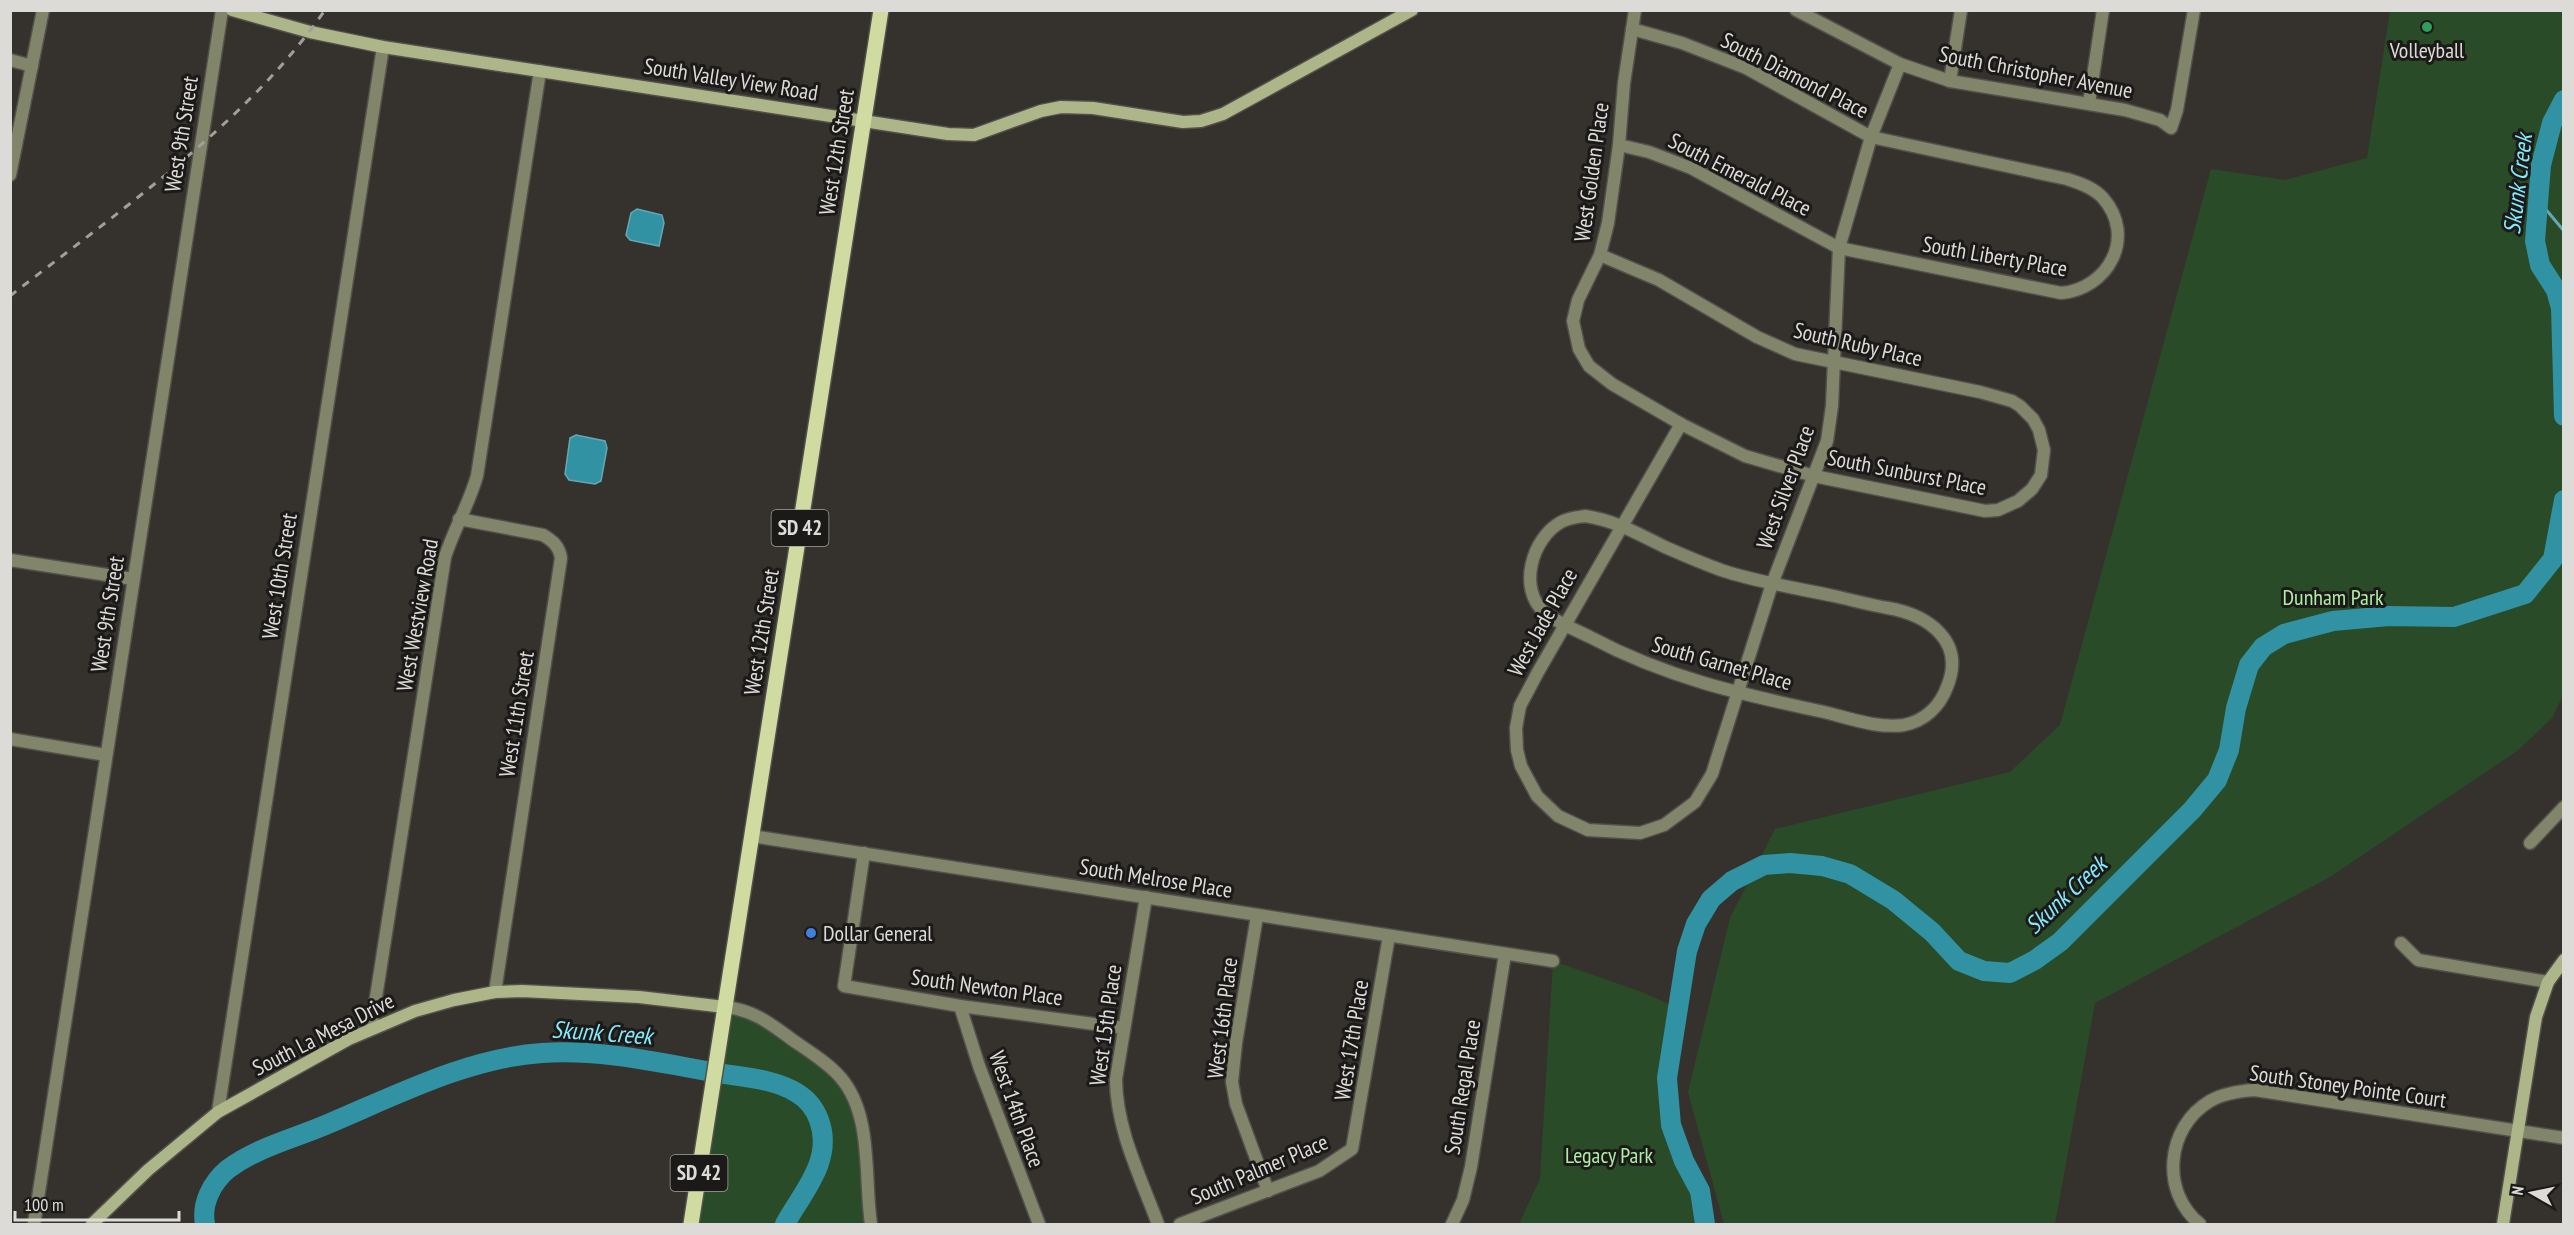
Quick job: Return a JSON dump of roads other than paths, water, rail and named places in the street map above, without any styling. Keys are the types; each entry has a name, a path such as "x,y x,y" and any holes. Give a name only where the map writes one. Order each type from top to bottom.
{"main road":[{"name":"West 12th Street","path":"691,1224 881,10"}],"street":[{"path":"11,174 43,10"},
{"name":"West 9th Street","path":"34,1224 222,10"},
{"name":"South Valley View Road","path":"232,10 310,32 383,47 965,135 997,128 1041,111 1060,107 1093,108 1172,121 1200,121 1222,114 1412,10"},
{"name":"West Golden Place","path":"1589,366 1579,349 1573,321 1578,300 1600,255 1613,197 1624,83 1635,10"},
{"path":"1950,81 1960,10"},
{"path":"2089,104 2103,10"},
{"name":"South Christopher Avenue","path":"1801,12 1900,64 1950,81 2147,115 2171,128 2177,111 2194,10"},
{"name":"South Diamond Place","path":"1632,28 1682,43 1746,68 1870,137"},
{"name":"West 10th Street","path":"218,1112 383,47"},
{"path":"10,60 32,66"},
{"name":"West Silver Place","path":"1588,830 1640,833 1664,825 1695,802 1712,774 1772,584 1822,458 1831,423 1839,248 1870,137 1900,64"},
{"name":"West Westview Road","path":"371,1029 445,557 477,476 540,71"},
{"name":"South Liberty Place","path":"1839,248 2061,293 2076,292 2096,281 2111,263 2115,251 2117,238 2113,214 2104,199 2089,187 2067,179 1870,137"},
{"name":"South Emerald Place","path":"1619,145 1649,152 1691,168 1839,248"},
{"name":"South Ruby Place","path":"1600,255 1659,280 1774,345 1795,354 1980,392 2012,401 2027,412 2039,430 2044,450 2043,467"},
{"name":"South Sunburst Place","path":"1589,366 1611,384 1681,424 1745,456 1814,476 1984,511 2009,507 2026,495 2037,482 2043,467"},
{"name":"West Jade Place","path":"1588,830 1567,822 1542,803 1521,766 1517,750 1516,728 1520,706 1621,524 1681,424"},
{"name":"South Garnet Place","path":"1621,524 1585,516 1569,519 1549,530 1538,544 1531,572 1534,597 1545,613 1644,664 1738,694 1892,726 1914,722 1925,717 1943,698 1950,681 1950,655 1944,639 1923,618 1901,610 1772,584"},
{"name":"West 11th Street","path":"459,519 543,535 558,547 561,558 495,992"},
{"path":"1621,524 1693,559 1772,584"},
{"path":"10,560 133,579"},
{"path":"10,739 106,754"},
{"path":"2530,843 2564,807"},
{"name":"South Melrose Place","path":"752,836 1553,961"},
{"name":"South Newton Place","path":"864,853 844,986 960,1006 1124,1028"},
{"name":"West 15th Place","path":"1146,897 1116,1079 1117,1105 1134,1162 1158,1224"},
{"name":"West 16th Place","path":"1257,916 1236,1043 1232,1082 1236,1104 1268,1191"},
{"name":"West 17th Place","path":"1352,1149 1356,1137 1389,936"},
{"path":"2401,943 2418,960 2548,982"},
{"name":"South Regal Place","path":"1452,1224 1463,1200 1470,1167 1505,954"},
{"path":"2503,1224 2536,1017 2548,982 2564,960"},
{"name":"South La Mesa Drive","path":"92,1224 148,1170 218,1112 296,1067 371,1029 416,1011 454,1000 495,992 548,991 725,1007"},
{"name":"West 14th Place","path":"960,1006 979,1066 1039,1224"},
{"path":"725,1007 746,1010 761,1017 832,1069 847,1086 859,1116 863,1135 871,1224"},
{"name":"South Stoney Pointe Court","path":"2200,1224 2182,1204 2175,1186 2172,1171 2175,1146 2180,1132 2199,1108 2211,1100 2233,1092 2255,1090 2564,1138"},
{"name":"South Palmer Place","path":"1180,1224 1319,1171 1352,1149"}],"water":[{"path":"637,209 662,215 664,223 659,246 630,240 626,235 631,213"},
{"path":"576,435 605,441 607,448 601,481 595,484 569,480 565,474 570,438"}],"waterway":[{"name":"Skunk Creek","path":"2564,100 2552,123 2541,165 2535,241 2540,265 2556,290 2561,308 2564,416"},
{"path":"2538,200 2564,231"},
{"name":"Skunk Creek","path":"1705,1224 1700,1191 1684,1161 1671,1125 1667,1078 1687,951 1696,924 1711,899 1732,881 1764,865 1790,863 1822,866 1850,874 1893,900 1932,932 1959,961 1984,971 2010,973 2035,960 2060,942 2192,810 2217,780 2229,750 2236,708 2249,665 2263,647 2284,634 2333,621 2389,616 2454,617 2525,594 2553,559 2564,500"},
{"name":"Skunk Creek","path":"205,1224 206,1201 217,1180 228,1169 250,1155 430,1080 486,1062 514,1056 564,1052 630,1058 759,1079 788,1088 801,1095 819,1120 823,1135 822,1149 814,1175 785,1224"}],"railway":[{"path":"10,296 137,198 220,128 294,51 325,10"}],"place":[{"name":"Volleyball","path":"2427,27"},
{"name":"Dollar General","path":"811,933"}],"park label":[{"name":"Dunham Park","path":"2333,597"},
{"name":"Legacy Park","path":"1609,1155"}]}
